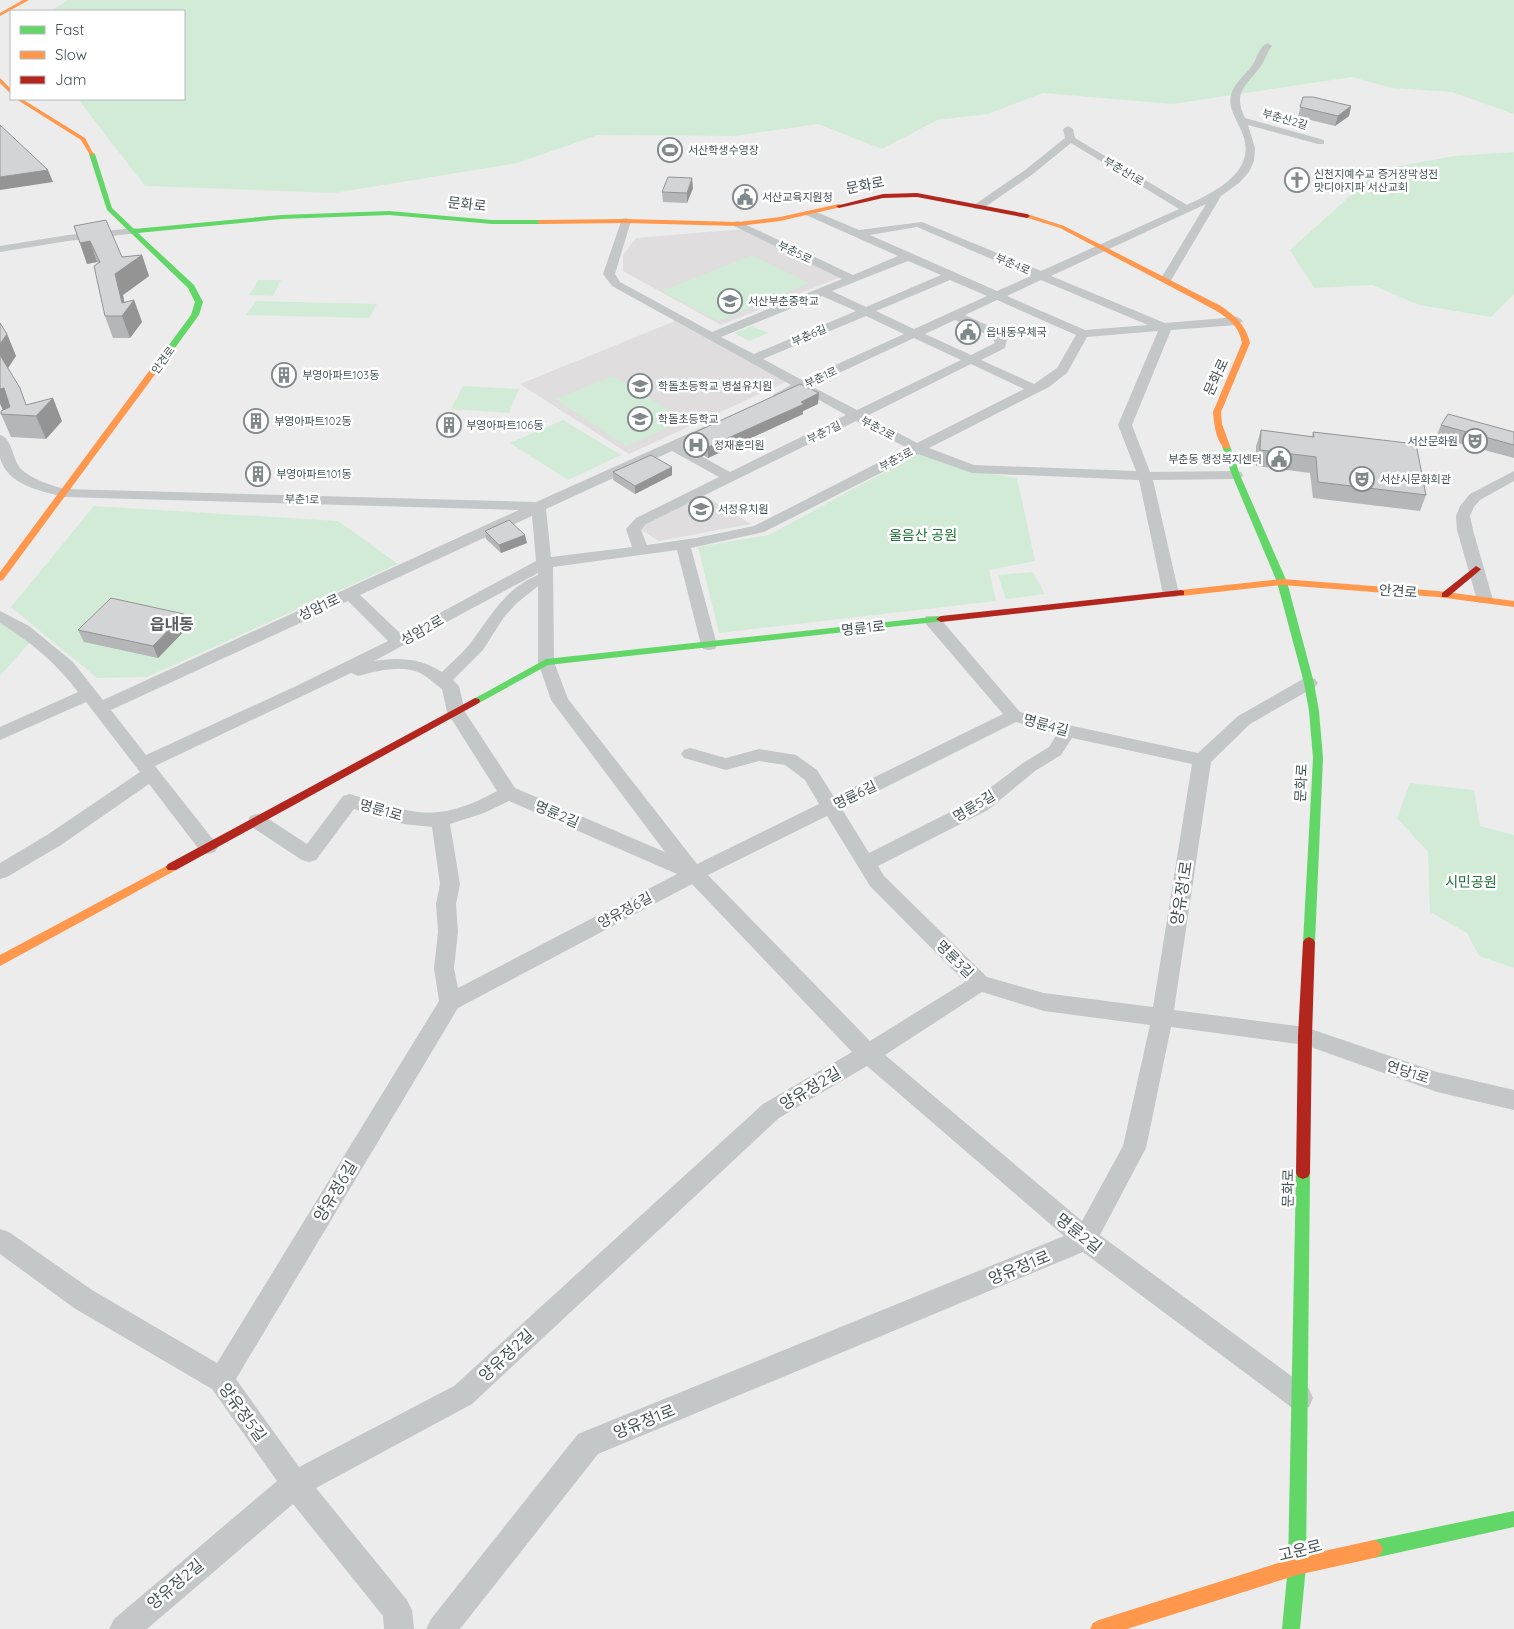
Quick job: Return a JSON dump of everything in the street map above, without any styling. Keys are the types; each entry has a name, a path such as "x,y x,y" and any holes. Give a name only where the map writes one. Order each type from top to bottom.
{"main road":[{"path":"0,12 21,2"},
{"path":"0,16 21,2"},
{"path":"0,20 10,11"},
{"path":"0,80 10,92"},
{"name":"안견로","path":"0,578 184,331 199,306 198,298 190,288 134,231 109,210 88,145 69,129 21,100"},
{"name":"문화로","path":"134,231 281,217 355,214 413,214 492,222 626,221 738,224 774,220 896,194 928,196 1050,223 1078,234 1224,311 1237,321 1245,335 1245,348 1220,400 1217,417 1236,475 1282,582 1310,683 1318,758 1305,1036 1297,1566 1291,1629"},
{"path":"1445,595 1476,569"},
{"name":"안견로","path":"1282,582 1445,595 1514,604"},
{"name":"명륜1로","path":"0,962 546,662 1282,582"},
{"name":"고운로","path":"1098,1629 1297,1566 1514,1519"}],"street":[{"path":"1104,248 1218,193 1244,172 1250,160 1251,148 1235,98 1243,80 1258,63 1261,52 1268,46"},
{"name":"부춘산2길","path":"1242,120 1321,142"},
{"name":"부춘산1로","path":"978,207 1029,172 1069,134 1187,209"},
{"path":"1166,280 1218,193"},
{"path":"810,213 1083,334 1166,328 1125,425 1145,476 1171,594"},
{"name":"부춘2로","path":"626,221 609,274 611,279 627,290 916,448 972,470 1145,476 1236,475"},
{"name":"부춘4로","path":"857,234 918,223 1166,328 1237,321"},
{"name":"부춘5로","path":"738,224 852,279"},
{"path":"0,249 68,238 134,231"},
{"name":"부춘1로","path":"767,401 1104,248"},
{"path":"712,336 909,256"},
{"name":"부춘6길","path":"753,358 951,275"},
{"path":"822,291 1035,389"},
{"name":"부춘7길","path":"641,550 634,529 638,523 1000,346 1002,341 996,334 956,315"},
{"name":"부춘3로","path":"545,570 641,550 683,545 759,529 1035,389 1062,370 1083,334"},
{"name":"부춘1로","path":"65,493 538,506 724,421"},
{"path":"0,439 11,466 16,472 32,481 65,493"},
{"path":"672,444 730,478"},
{"path":"1485,600 1463,523 1465,510 1476,498 1514,475"},
{"path":"538,506 545,570 546,662"},
{"name":"성암1로","path":"100,708 538,506"},
{"path":"683,545 709,645"},
{"path":"508,793 456,712 450,686 442,682 478,646 498,614 545,570"},
{"name":"성암2로","path":"0,872 54,840 147,768 545,570"},
{"path":"348,593 400,642"},
{"path":"0,616 23,630 67,666 208,848"},
{"name":"명륜4길","path":"932,620 1014,716 1068,731 1202,760"},
{"name":"명륜2길","path":"546,662 560,700 684,863 868,1054 1085,1239 1300,1398"},
{"name":"성암2로","path":"298,692 367,668 393,664 410,665 426,669 442,682"},
{"path":"1202,760 1244,720 1310,683"},
{"path":"0,734 88,694"},
{"name":"명륜6길","path":"695,873 1014,716"},
{"name":"명륜5길","path":"866,864 981,805 1029,767 1055,751 1068,731"},
{"name":"명륜3길","path":"690,754 726,764 758,755 790,759 812,774 830,807 877,881 980,983 1044,1002 1305,1036"},
{"name":"양유정1로","path":"441,1629 588,1444 1085,1239 1134,1148 1162,1018 1202,760"},
{"name":"명륜2길","path":"508,793 695,873"},
{"name":"명륜1로","path":"257,821 310,855 350,801 419,820 440,819 483,808 508,793"},
{"path":"440,819 450,884 446,904 448,932 444,968 450,1002"},
{"name":"양유정6길","path":"221,1380 450,1002 695,873"},
{"path":"868,1054 980,983"},
{"name":"연당1로","path":"1305,1036 1437,1082 1514,1100"},
{"name":"양유정2길","path":"124,1629 294,1484 463,1395 770,1111 868,1054"},
{"name":"양유정5길","path":"0,1240 83,1299 221,1380 294,1484 397,1610 399,1629"}],"shaded area":[{"name":"서산부춘중학교","path":"744,229 841,277 721,325 623,271 623,255 636,238"},
{"name":"학돌초등학교","path":"675,321 786,382 629,454 520,384"},
{"name":"서정유치원","path":"705,496 751,524 659,541 641,530 646,522"}],"green space":[{"path":"68,0 1514,0 1514,114 1452,92 1392,88 1352,77 1173,104 1043,93 988,114 937,120 882,149 818,124 735,136 598,135 517,163 334,193 145,186 79,100 185,100 185,10 53,10"},
{"path":"1514,152 1514,294 1491,317 1419,305 1372,285 1314,288 1290,250 1379,170 1454,156"},
{"path":"752,255 809,283 718,321 662,291"},
{"path":"258,280 281,280 273,296 249,295"},
{"path":"256,301 377,304 369,318 246,315"},
{"path":"752,326 769,333 749,341 734,333"},
{"path":"613,376 685,420 626,446 555,399"},
{"path":"463,386 519,389 509,413 451,409"},
{"path":"563,420 621,455 568,480 510,443"},
{"name":"울음산 공원","path":"921,452 965,470 1017,478 1035,561 989,570 996,601 719,633 698,547 769,535"},
{"path":"94,506 338,521 398,564 147,677 97,678 11,607"},
{"path":"1033,572 1045,594 1006,599 998,575"},
{"path":"0,618 31,641 0,676"},
{"name":"시민공원","path":"1410,783 1474,790 1480,826 1514,835 1514,968 1479,956 1467,933 1430,912 1428,852 1397,818"}],"building":[{"path":"1303,97 1313,97 1351,106 1338,116 1300,107"},
{"path":"0,125 48,170 0,177"},
{"path":"668,177 692,178 687,193 662,192"},
{"path":"106,220 122,257 142,255 115,274 122,303 134,300 122,316 105,316 94,266 100,262 90,241 80,243 74,226"},
{"path":"0,323 7,334 0,344"},
{"path":"0,355 20,388 26,405 53,398 36,416 1,414 1,411 10,407 4,388 0,389"},
{"path":"800,384 819,393 801,402 804,404 708,447 687,436"},
{"path":"1448,414 1514,432 1514,445 1441,425"},
{"path":"1261,430 1314,437 1313,432 1416,444 1426,495 1318,482 1316,457 1260,450"},
{"path":"651,455 672,467 635,486 613,472"},
{"path":"509,520 525,535 499,545 485,531"},
{"path":"111,598 184,614 153,646 78,630"}],"traffic: fast":[{"path":"92,154 109,209 191,287 199,302 195,315 161,361"},
{"path":"134,231 281,217 389,213 492,222 540,222"},
{"path":"1226,446 1236,475 1282,582 1309,683 1314,711 1318,758 1309,942"},
{"path":"475,701 546,662 941,619"},
{"path":"1291,1629 1297,1566 1303,1173"},
{"path":"1374,1549 1514,1519"}],"traffic: slow":[{"path":"0,15 27,0"},
{"path":"0,80 10,91"},
{"path":"21,100 83,139 92,154"},
{"path":"540,222 626,221 738,224 780,219 839,206"},
{"path":"1027,216 1062,227 1218,308 1237,322 1243,331 1246,343 1217,412 1218,424 1226,446"},
{"path":"0,578 161,361"},
{"path":"1181,593 1282,582 1438,594 1514,604"},
{"path":"0,961 172,867"},
{"path":"1099,1629 1297,1566 1374,1549"}],"traffic: jam":[{"path":"839,206 883,196 917,195 1027,216"},
{"path":"1445,595 1476,569"},
{"path":"941,619 1181,593"},
{"path":"172,867 475,701"},
{"path":"1303,1173 1305,1036 1309,942"}],"place":[{"name":"서산학생수영장","path":"670,150"},
{"name":"신천지예수교 증거장막성전 맛디아지파 서산교회","path":"1297,180"},
{"name":"서산교육지원청","path":"745,197"},
{"name":"서산부춘중학교","path":"730,301"},
{"name":"읍내동우체국","path":"968,332"},
{"name":"부영아파트103동","path":"284,375"},
{"name":"학돌초등학교 병설유치원","path":"640,386"},
{"name":"학돌초등학교","path":"640,419"},
{"name":"부영아파트102동","path":"256,421"},
{"name":"부영아파트106동","path":"449,425"},
{"name":"서산문화원","path":"1475,441"},
{"name":"정재훈의원","path":"696,445"},
{"name":"부춘동 행정복지센터","path":"1279,459"},
{"name":"부영아파트101동","path":"258,474"},
{"name":"서산시문화회관","path":"1362,479"},
{"name":"서정유치원","path":"701,509"}],"district":[{"name":"읍내동","path":"172,624"}]}
